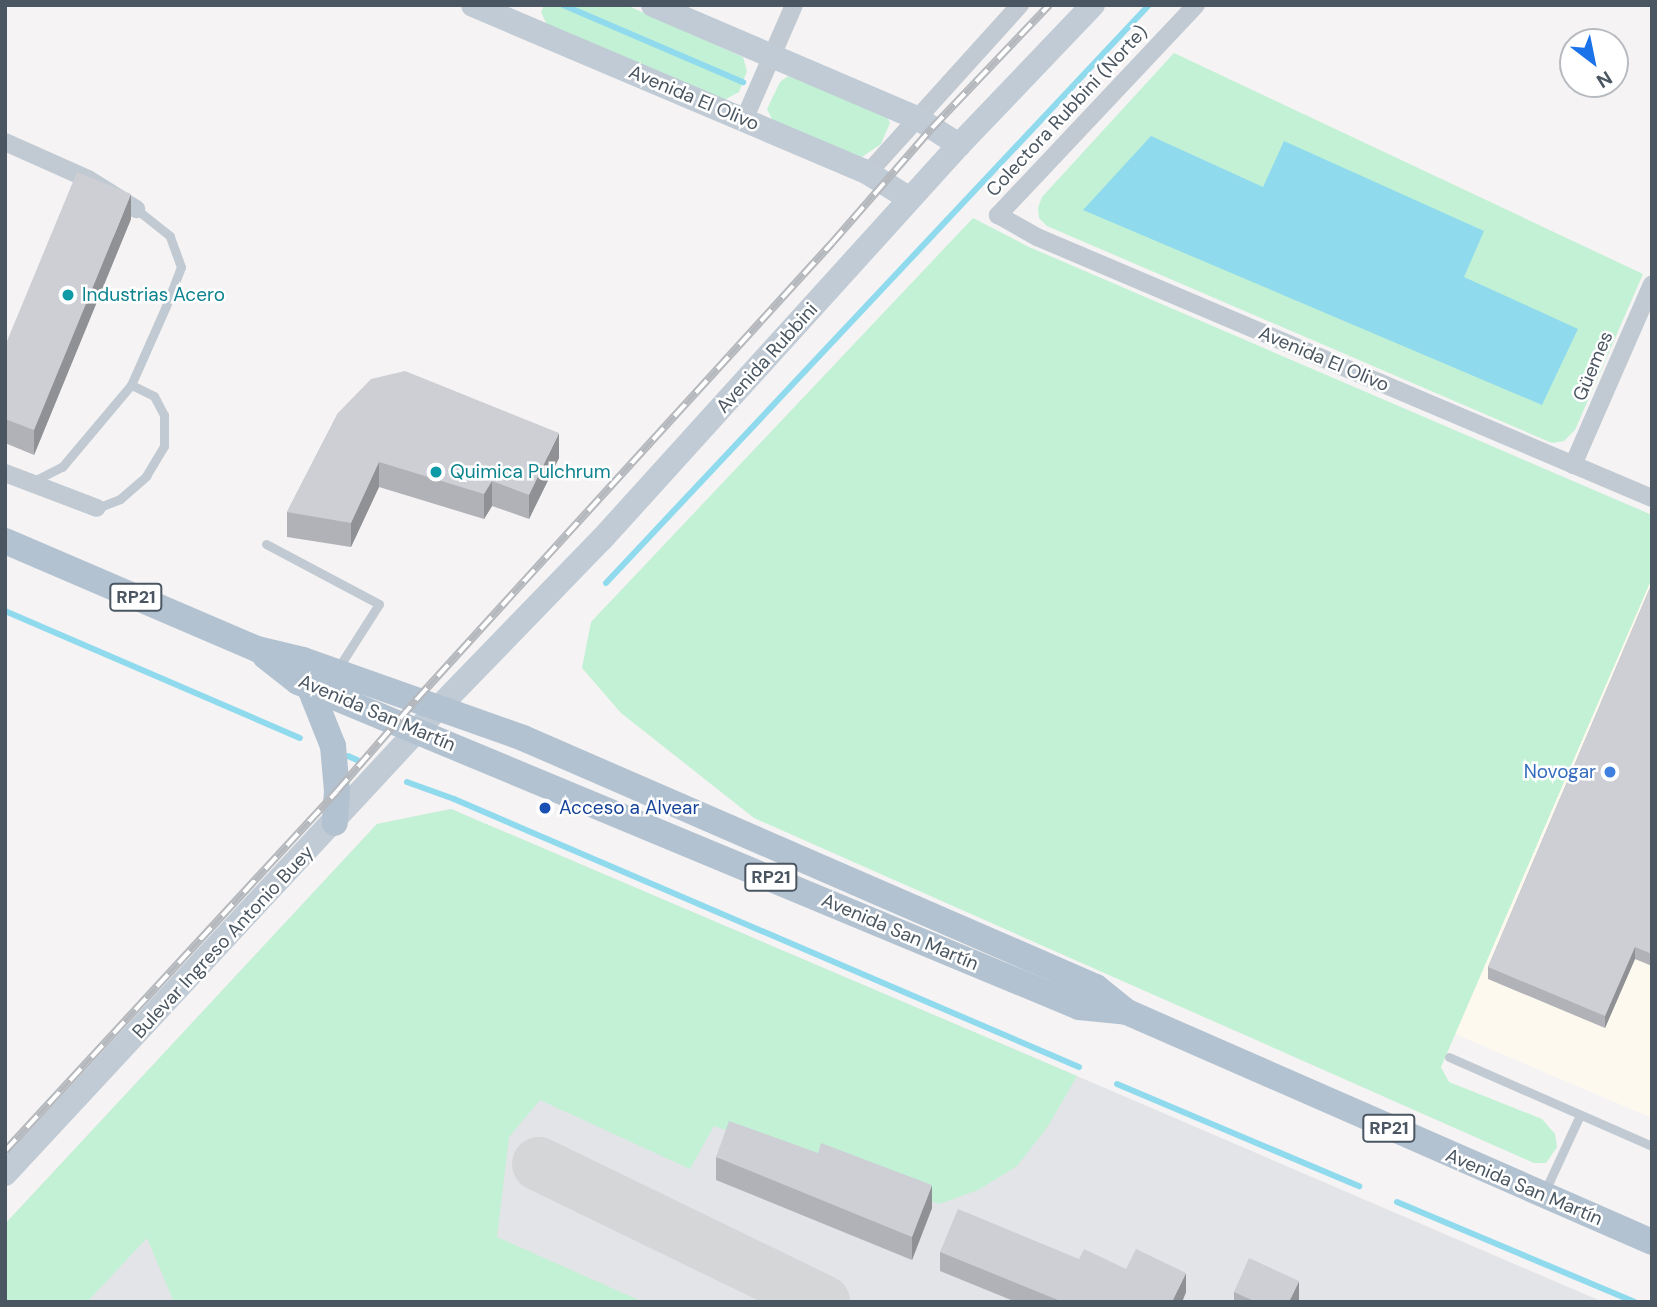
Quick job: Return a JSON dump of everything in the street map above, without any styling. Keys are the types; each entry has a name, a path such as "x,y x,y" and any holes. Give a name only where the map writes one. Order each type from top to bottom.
{"main road":[{"name":"Avenida San Martín","path":"5,541 257,649 336,672 523,738 1096,987 1127,1012 1652,1242"},
{"name":"Avenida San Martín","path":"257,649 298,682 1079,1007 1127,1012"},
{"path":"309,686 333,746 337,791 335,822"}],"street":[{"name":"Avenida El Olivo","path":"473,5 520,14 744,120 868,173 910,199"},
{"path":"653,5 917,118 959,145"},
{"path":"744,120 794,5"},
{"path":"868,173 1020,5"},
{"name":"Avenida Rubbini","path":"438,708 612,529 959,145 1093,5"},
{"name":"Colectora Rubbini (Norte)","path":"999,215 1196,5"},
{"path":"5,142 88,179 136,209"},
{"name":"Avenida El Olivo","path":"999,215 1037,237 1652,498"},
{"name":"Güemes","path":"1573,465 1652,284"},
{"path":"5,473 97,508"},
{"name":"Bulevar Ingreso Antonio Buey","path":"5,1174 335,822 438,708"}],"lane":[{"path":"29,483 62,467 131,386 181,267 170,236 136,209"},
{"path":"97,508 120,499 146,476 163,446 164,415 154,396 131,386"},
{"path":"266,544 379,604 336,672"},
{"path":"1449,1057 1652,1146"},
{"path":"1543,1195 1580,1115"}],"shaded area":[{"name":"Novogar","path":"1652,578 1652,1118 1455,1034"},
{"path":"451,809 1603,1302 5,1302 5,1224 377,824"}],"green space":[{"path":"544,5 626,5 743,57 747,71 739,92 724,100 548,27 541,12"},
{"path":"1174,53 1643,274 1575,430 1564,441 1552,443 1047,226 1039,218 1038,208 1042,197"},
{"path":"788,76 885,113 890,123 881,144 862,157 775,125 767,109 780,82"},
{"path":"973,218 1029,247 1652,515 1652,578 1441,1067 1449,1082 1542,1119 1555,1134 1557,1147 1546,1163 1534,1163 754,818 621,713 582,668 591,622"},
{"path":"451,809 1077,1076 1048,1126 1017,1166 978,1190 939,1204 714,1126 690,1169 540,1100 509,1137 497,1237 643,1302 174,1302 147,1238 87,1302 5,1302 5,1224 377,824"}],"water":[{"path":"1151,136 1263,187 1284,141 1484,231 1464,277 1578,329 1542,405 1083,210"}],"building":[{"name":"Industrias Acero","path":"77,172 131,194 34,430 5,419 5,346"},
{"name":"Quimica Pulchrum","path":"405,371 559,433 529,495 492,481 484,494 379,462 351,523 287,512 338,413 371,379"},
{"name":"Novogar","path":"1652,583 1652,954 1635,947 1605,1016 1488,967"},
{"path":"729,1121 818,1153 821,1143 932,1185 912,1237 716,1157"},
{"path":"958,1209 1079,1259 1084,1249 1126,1269 1136,1249 1186,1273 1172,1302 1063,1302 940,1252"},
{"path":"1249,1258 1299,1281 1289,1302 1256,1302 1234,1292"}],"waterway":[{"path":"563,5 743,82"},
{"path":"606,583 1149,5"},
{"path":"5,611 300,738"},
{"path":"348,756 357,760"},
{"path":"407,782 454,799 1079,1067"},
{"path":"1117,1084 1359,1186"},
{"path":"1397,1202 1635,1302"}],"taxiway":[{"path":"539,1164 823,1302"}],"railway":[{"path":"5,1151 337,791 416,700 832,243 932,128 1049,5"}],"place":[{"name":"Industrias Acero","path":"68,295"},
{"name":"Quimica Pulchrum","path":"436,472"},
{"name":"Novogar","path":"1610,772"},
{"name":"Acceso a Alvear","path":"545,808"}]}
